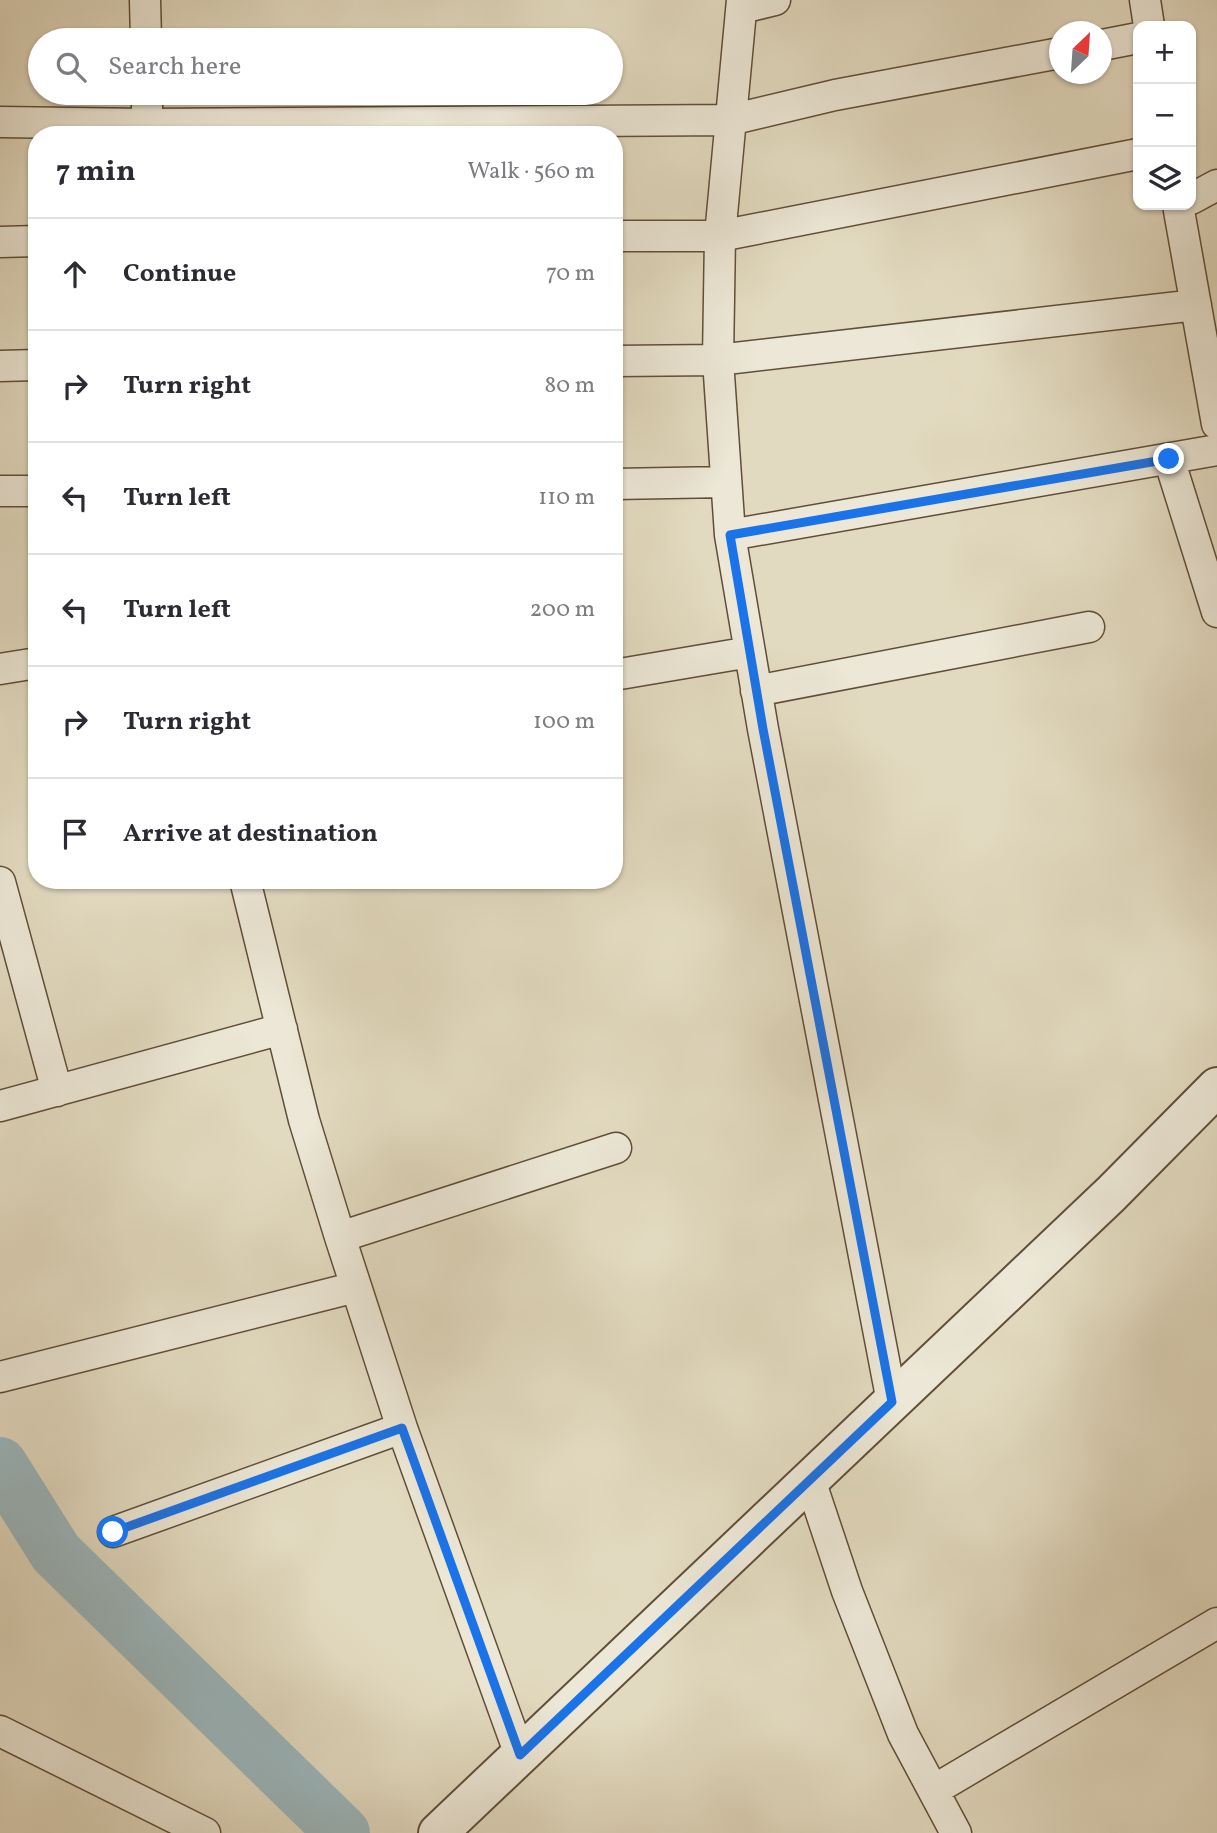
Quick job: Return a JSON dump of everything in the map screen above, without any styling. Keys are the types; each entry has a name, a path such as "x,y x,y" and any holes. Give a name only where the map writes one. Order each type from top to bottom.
{"street":[{"path":"145,0 146,28"},
{"path":"775,0 742,4 720,236 718,360 725,482 730,535 756,691 892,1402"},
{"path":"1145,0 1148,21"},
{"path":"1112,43 1133,39"},
{"path":"387,126 730,120 835,95 1049,55"},
{"path":"147,105 147,124"},
{"path":"0,122 174,126"},
{"path":"623,236 720,236 1133,155"},
{"path":"1196,197 1217,186"},
{"path":"1183,210 1217,424"},
{"path":"0,242 28,241"},
{"path":"623,361 718,360 1196,305"},
{"path":"0,366 28,365"},
{"path":"730,535 1217,450"},
{"path":"1169,459 1217,612"},
{"path":"623,484 725,482"},
{"path":"0,491 28,491"},
{"path":"756,691 1089,627"},
{"path":"623,673 751,652"},
{"path":"0,669 28,664"},
{"path":"0,882 57,1091"},
{"path":"247,889 304,1120 340,1237 402,1428 520,1755"},
{"path":"0,1107 282,1029"},
{"path":"438,1833 1111,1194 1217,1087"},
{"path":"340,1237 616,1148"},
{"path":"0,1377 356,1287"},
{"path":"113,1532 402,1428"},
{"path":"810,1480 848,1591 903,1734 956,1833"},
{"path":"934,1790 1217,1623"},
{"path":"0,1731 205,1833"}],"waterway":[{"path":"0,1464 56,1553 343,1833"}],"route":[{"path":"113,1532 402,1428 520,1755 892,1402 763,729 730,535 1169,459"}]}
